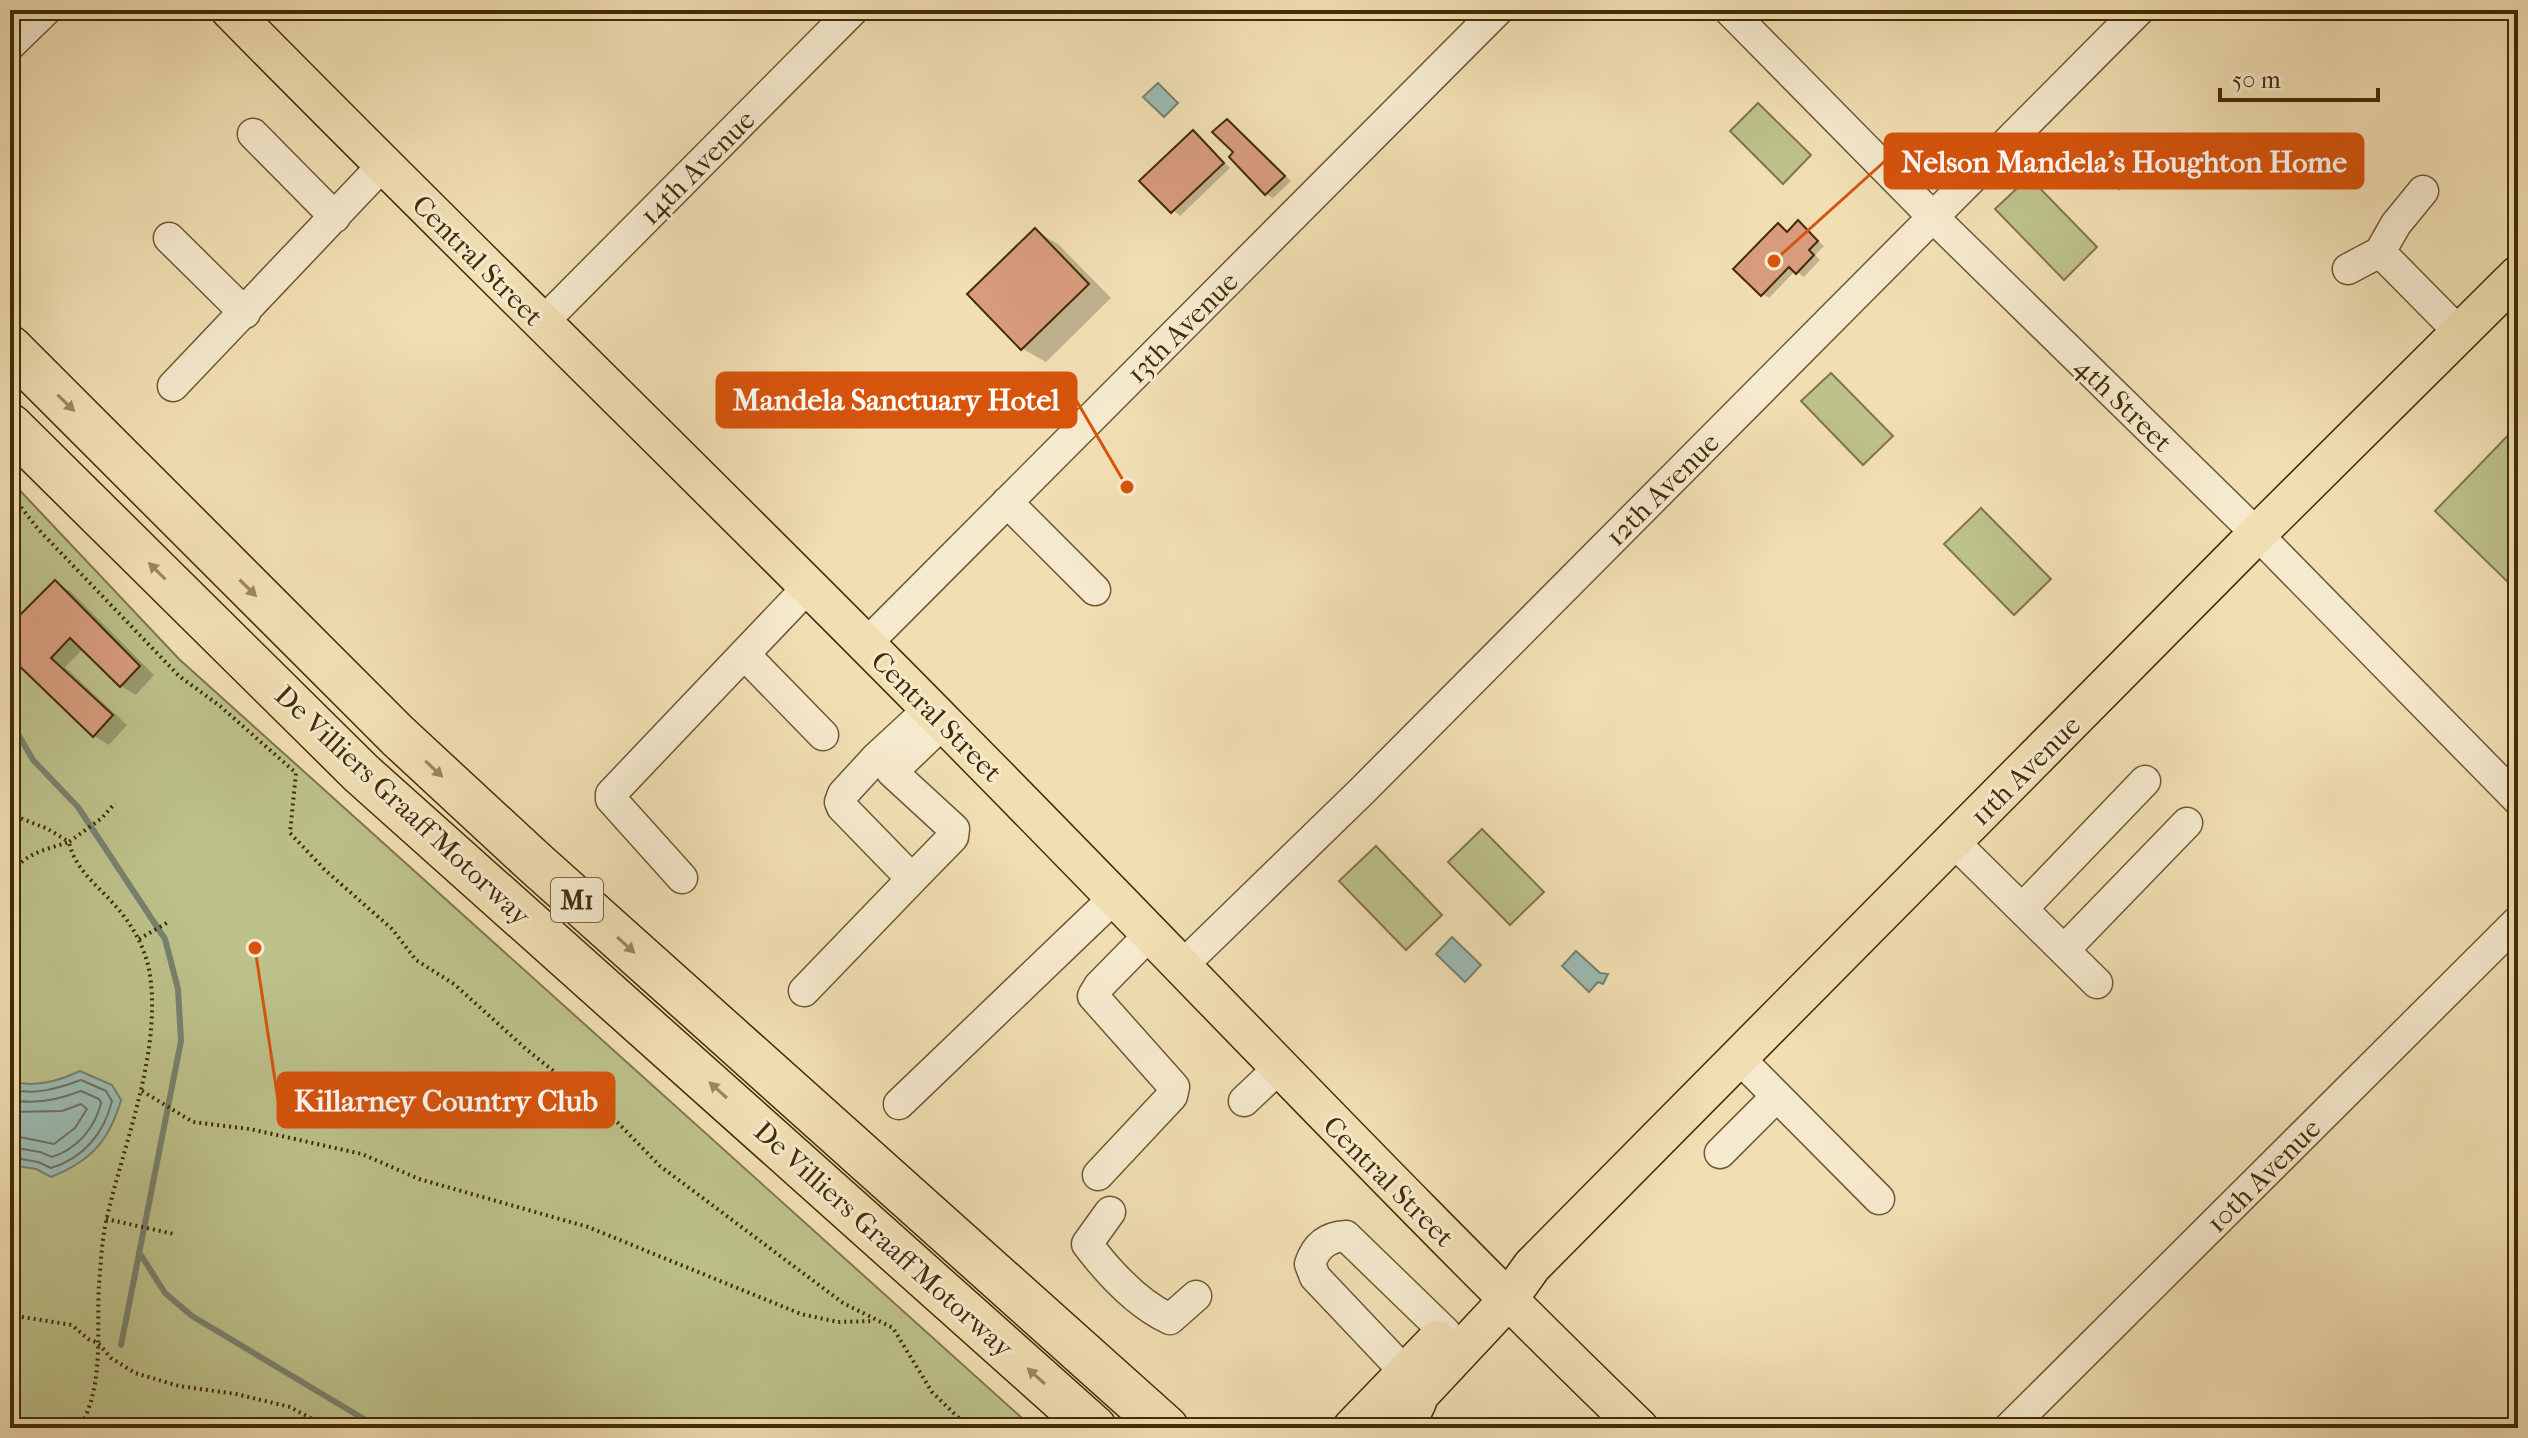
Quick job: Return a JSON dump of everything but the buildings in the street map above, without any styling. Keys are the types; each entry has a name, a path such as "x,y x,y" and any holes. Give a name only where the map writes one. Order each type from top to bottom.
{"highway":[{"name":"M1","path":"10,348 398,736 533,861 1166,1428"},
{"name":"De Villiers Graaff Motorway","path":"10,426 361,773 695,1068 1094,1428"}],"main road":[{"name":"Central Street","path":"230,10 541,324 937,715 1500,1293 1639,1428"},
{"name":"11th Avenue","path":"1402,1407 1445,1332 1532,1266 2518,275"},
{"name":"11th Avenue","path":"1352,1428 1402,1407 1500,1293"}],"street":[{"path":"10,45 46,10"},
{"name":"14th Avenue","path":"541,324 853,10"},
{"name":"13th Avenue","path":"866,644 1498,10"},
{"name":"4th Street","path":"1729,10 1934,218 2257,534 2518,800"},
{"name":"12th Avenue","path":"1183,965 1362,791 2139,10"},
{"path":"253,134 335,217"},
{"path":"173,386 383,165"},
{"path":"2348,269 2380,252 2396,224 2423,191"},
{"path":"169,238 245,313"},
{"path":"2380,252 2460,333"},
{"path":"1007,502 1095,590"},
{"path":"682,878 611,799 611,794 815,593"},
{"path":"749,660 823,735"},
{"path":"912,879 840,802 843,794 884,764 937,715"},
{"path":"804,991 953,837 954,829 884,764"},
{"path":"2022,909 2145,781"},
{"path":"2064,950 2187,823"},
{"path":"1954,842 2097,983"},
{"path":"899,1104 1115,897"},
{"name":"10th Avenue","path":"2009,1428 2518,921"},
{"path":"1098,1175 1172,1096 1174,1087 1093,996 1151,933"},
{"path":"1739,1058 1879,1199"},
{"path":"1244,1101 1279,1068"},
{"path":"1720,1153 1777,1096"},
{"path":"1110,1212 1087,1244 1101,1263 1156,1312 1170,1319 1196,1296"},
{"path":"1402,1407 1315,1277 1310,1264 1313,1253 1322,1242 1335,1236 1346,1236 1445,1332"}],"path":[{"path":"10,493 38,529 179,676 220,706 296,773 290,833 325,870 392,929 416,960 454,984 526,1049 618,1123 660,1166 843,1303 893,1328 932,1392 969,1428"},
{"path":"10,883 12,872 23,860 69,842 102,818 115,803"},
{"path":"10,814 48,829 69,842 79,866 119,909 139,939 149,969 151,1017 142,1091 106,1219 99,1285 95,1380 84,1421 79,1428"},
{"path":"139,939 170,921"},
{"path":"142,1091 193,1122 250,1129 362,1154 419,1179 588,1227 801,1314 838,1322 876,1321"},
{"path":"106,1219 174,1234"},
{"path":"10,1315 72,1325 88,1339 98,1343 111,1358 135,1373 179,1386 236,1394 290,1407 329,1428"}],"green space":[{"path":"1758,103 1811,155 1783,184 1730,131"},
{"path":"2029,177 2097,247 2064,280 1995,209"},
{"path":"1831,373 1893,436 1863,465 1801,401"},
{"path":"2518,425 2518,592 2435,511"},
{"path":"10,480 179,659 1033,1428 10,1428"},
{"path":"1981,508 2051,579 2014,615 1944,544"},
{"path":"1482,829 1544,892 1510,925 1448,862"},
{"path":"1376,846 1442,915 1406,950 1339,881"}],"water":[{"path":"1158,83 1178,103 1164,117 1143,97"},
{"path":"2110,153 2132,176 2119,189 2097,166"},
{"path":"1452,937 1481,965 1465,982 1436,954"},
{"path":"1576,951 1600,973 1608,974 1603,984 1598,982 1589,992 1562,966"},
{"path":"80,1071 112,1085 121,1100 104,1138 88,1156 51,1177 36,1169 10,1165 10,1081 28,1084 46,1082"}],"waterway":[{"path":"10,720 33,760 78,807 165,939 178,989 181,1041 121,1345"},
{"path":"139,1252 165,1293 192,1316 379,1428"}],"place":[{"name":"Nelson Mandela's Houghton Home","path":"1774,261"},
{"name":"Mandela Sanctuary Hotel","path":"1127,487"},
{"name":"Killarney Country Club","path":"255,948"}]}
